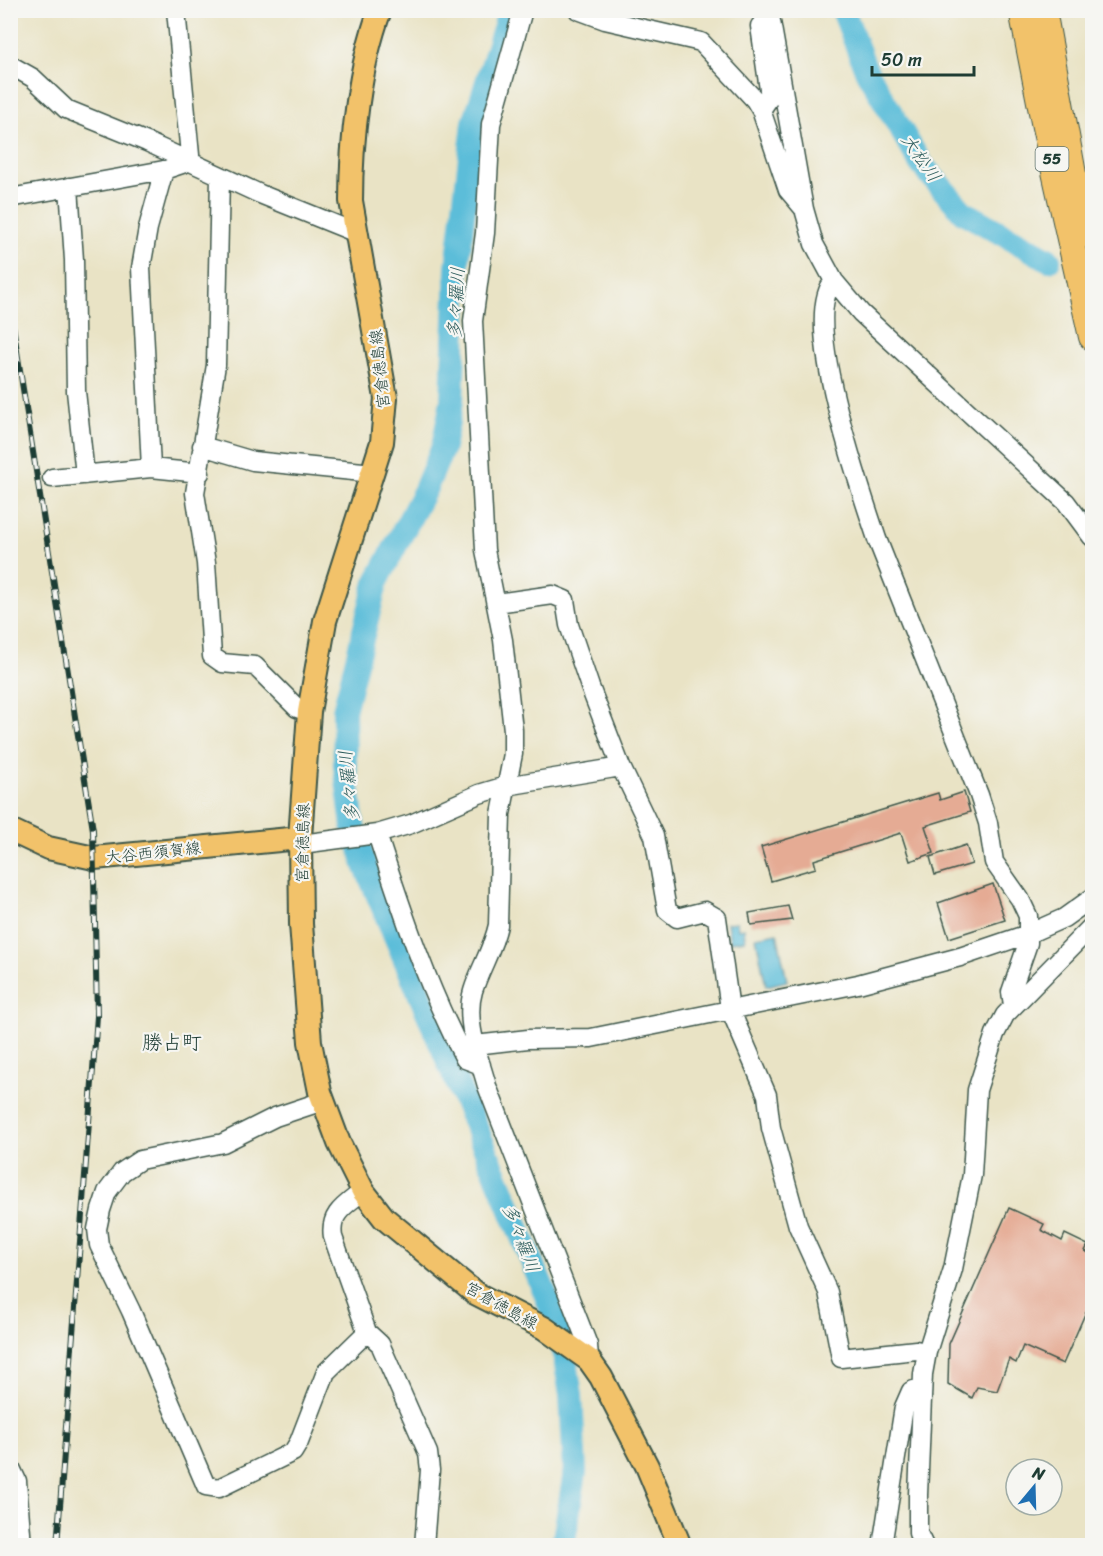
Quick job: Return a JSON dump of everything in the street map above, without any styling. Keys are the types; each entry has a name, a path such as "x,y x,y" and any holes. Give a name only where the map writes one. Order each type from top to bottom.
{"highway":[{"name":"55","path":"1022,10 1077,192 1092,337"},
{"name":"55","path":"1043,10 1092,267"}],"main road":[{"name":"宮倉徳島線","path":"380,10 365,65 353,153 351,201 354,232 374,320 386,398 382,442 325,621 309,712 300,838 301,924 310,1042 323,1101 339,1143 363,1191 384,1218 475,1293 544,1328 584,1356 601,1377 647,1466 680,1545"},
{"name":"大谷西須賀線","path":"10,830 48,848 94,858 300,838"}],"street":[{"path":"176,10 190,155 188,162"},
{"path":"523,10 490,124 485,233 473,321 485,550 496,603 513,730 513,754 500,824 498,925 494,941 473,990 470,1008 475,1045 487,1086 588,1345 584,1356"},
{"path":"578,10 606,20 701,42 761,110 788,190 795,202 804,209"},
{"path":"761,110 770,97 760,24 764,10"},
{"path":"769,10 804,209 814,244 834,281 861,313 1057,494 1092,537"},
{"path":"10,65 33,78 66,109 147,142 220,177 354,232"},
{"path":"10,198 164,170 188,162"},
{"path":"151,468 141,268 148,228 164,170"},
{"path":"220,177 216,365 195,493 206,563 212,656 222,663 255,666 297,708 309,712"},
{"path":"69,187 74,260 76,391 85,475"},
{"path":"834,281 827,288 824,331 831,379 843,432 877,539 979,795 988,823 994,862 1025,906 1028,916 1024,956 1011,992 1013,1005"},
{"path":"202,446 253,461 373,473"},
{"path":"52,478 151,468 200,473"},
{"path":"496,603 553,595 565,600 576,649 621,767 654,836 667,910 677,918 705,911 717,918 730,1009 766,1095 771,1128 798,1226 828,1292 841,1358 916,1350 927,1352"},
{"path":"300,838 309,843 346,840 411,824 479,794 506,786 621,767"},
{"path":"373,834 447,1024 465,1059 481,1065"},
{"path":"475,1045 528,1039 591,1038 858,984 960,957 1028,934 1064,918 1092,898"},
{"path":"924,1545 918,1524 922,1387 927,1352 952,1269 972,1174 977,1090 995,1034 1013,1005 1092,926"},
{"path":"323,1101 275,1118 223,1143 140,1160 122,1172 107,1192 97,1229 99,1245 131,1311 206,1486 212,1489 219,1488 293,1452 299,1443 326,1372 367,1332"},
{"path":"363,1191 339,1210 331,1225 367,1332 380,1344 428,1453 430,1470 424,1545"},
{"path":"882,1545 904,1407 911,1391 922,1387"},
{"path":"10,1466 17,1481 22,1545"}],"water":[{"path":"737,922 738,929 744,928 745,940 730,942 727,923"},
{"path":"777,933 787,981 766,986 756,937"}],"building":[{"path":"964,792 970,812 925,826 934,853 910,861 901,833 814,860 816,868 771,881 761,847 938,793 940,800"},
{"path":"966,845 972,864 935,875 930,857"},
{"path":"993,884 1005,920 949,938 938,903"},
{"path":"788,906 792,920 751,925 749,913"},
{"path":"1009,1208 1044,1224 1041,1230 1062,1241 1065,1234 1088,1245 1085,1251 1092,1255 1092,1298 1063,1364 1023,1346 1016,1363 1009,1359 997,1391 977,1387 972,1398 948,1384 949,1344"}],"waterway":[{"name":"多々羅川","path":"510,10 474,123 457,268 452,401 443,447 425,490 376,583 344,711 345,765 353,826 365,865 549,1303 564,1352 571,1395 575,1472 563,1546"},
{"name":"大松川","path":"843,10 866,70 921,164 963,212 1049,260"}],"railway":[{"path":"10,307 93,830 97,1016 57,1546"}],"district":[{"name":"勝占町","path":"172,1042"}]}
